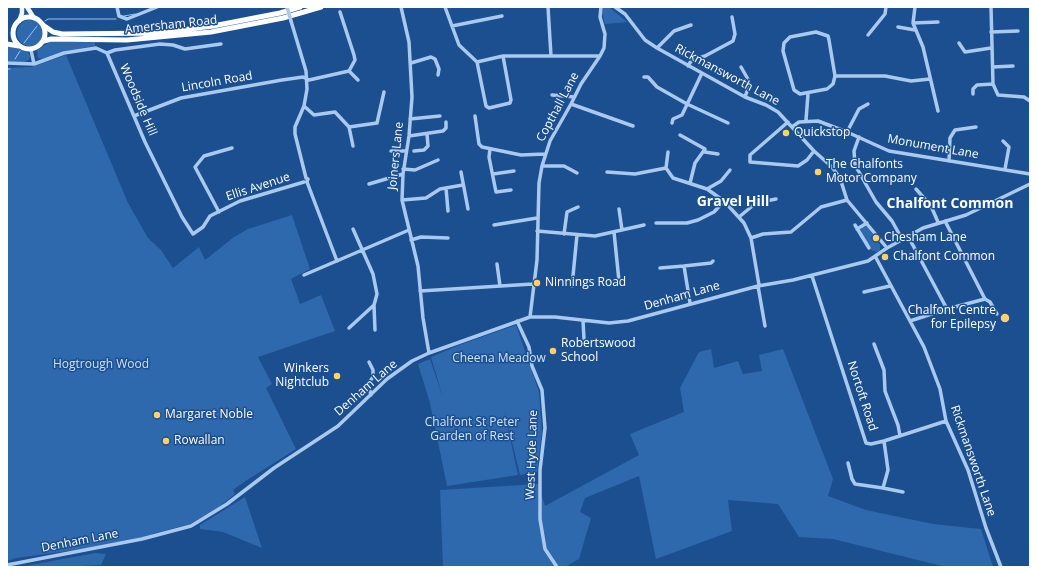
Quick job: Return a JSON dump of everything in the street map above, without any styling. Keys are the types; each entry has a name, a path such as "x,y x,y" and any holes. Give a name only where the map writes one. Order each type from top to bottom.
{"highway":[{"name":"Amersham Road","path":"43,25 54,32 62,34 158,33 213,26 280,13 300,7"},
{"name":"Amersham Road","path":"44,41 51,39 127,40 211,32 283,18 321,7"},
{"path":"7,33 14,28 19,21 27,17 34,18 43,25 46,35 44,41 36,48 31,50 7,44"},
{"path":"14,28 14,40 20,47"}],"main road":[{"path":"19,21 22,13 22,7"},
{"path":"27,7 34,18"}],"street":[{"path":"117,7 117,14 124,19 156,7"},
{"path":"287,7 306,71 304,106 295,127 295,134 306,178 303,180 306,182 336,261"},
{"name":"Joiners Lane","path":"401,7 409,42 411,63 409,136 403,174 402,200 418,266 429,353"},
{"path":"446,7 459,45 477,62 486,106 489,108 510,103 511,100 503,56"},
{"path":"548,7 551,56"},
{"name":"Copthall Lane","path":"530,317 537,260 537,218 539,182 542,166 550,141 572,104 581,84 604,48 605,34 600,17 601,7"},
{"name":"Rickmansworth Lane","path":"616,7 642,31 645,40 657,48 745,97 766,105 778,112 814,151 832,167 840,178 847,200 887,248"},
{"path":"868,35 886,14 886,7"},
{"path":"915,7 913,22 923,47 938,111"},
{"path":"991,7 993,84 998,95 1024,97 1030,101"},
{"path":"340,12 355,60 349,71 358,80"},
{"path":"452,26 502,16"},
{"path":"688,66 691,61 705,56 733,41 735,34 732,17"},
{"path":"913,22 938,22"},
{"path":"657,48 674,31 691,25"},
{"path":"898,27 915,30"},
{"path":"991,32 1018,31"},
{"path":"816,32 828,36 835,76 833,84 827,89 808,94 800,94 794,90 783,51 784,43 790,38 816,32"},
{"path":"107,53 116,50 160,44 173,45 185,49 221,44"},
{"path":"959,44 965,52 991,48"},
{"name":"Woodside Hill","path":"34,64 64,53 96,48 107,53 145,142 186,223"},
{"path":"7,63 34,64 31,50"},
{"path":"477,62 503,56 600,56"},
{"path":"411,63 431,57 435,59 439,69 438,75"},
{"path":"993,67 1014,66"},
{"path":"741,67 749,81 749,86 745,97"},
{"name":"Lincoln Road","path":"134,116 181,98 303,77 309,80 349,71"},
{"path":"672,123 673,119 682,115 702,73"},
{"path":"835,76 885,76 910,81 930,79"},
{"path":"644,77 648,77 657,87 687,104 728,123"},
{"path":"973,94 973,89 977,85 993,84"},
{"path":"349,127 377,123 384,92"},
{"path":"792,126 806,120 808,94"},
{"path":"552,95 574,98"},
{"path":"572,104 633,126"},
{"path":"847,132 858,108 868,104"},
{"path":"304,106 314,115 335,112 349,127 353,146"},
{"path":"410,119 440,116"},
{"path":"475,116 480,144 490,150 521,155 545,154"},
{"name":"Monument Lane","path":"806,120 818,121 859,137 889,151 1030,174"},
{"path":"409,136 443,131 446,128 446,122"},
{"path":"788,122 750,155 750,162 798,166 807,160 814,151"},
{"path":"949,161 950,138 955,130 976,127"},
{"path":"414,151 424,150 428,146 427,134"},
{"path":"680,135 704,147 705,152"},
{"path":"859,137 854,151 855,165 876,202 892,221 902,239"},
{"path":"1003,141 1009,147 1005,169"},
{"path":"219,212 196,167 204,156 232,148"},
{"path":"490,150 489,157 495,192 510,190"},
{"path":"391,151 406,151"},
{"path":"668,152 666,168 673,178 707,189 724,201 739,216 748,231 751,238 765,326"},
{"path":"705,152 718,154"},
{"path":"690,183 696,164 705,152"},
{"path":"404,169 415,170 438,160"},
{"path":"542,166 564,166 577,173"},
{"path":"607,172 635,174 666,168"},
{"path":"707,189 721,181 730,170"},
{"path":"493,174 514,171"},
{"path":"461,172 468,209"},
{"path":"369,184 403,174"},
{"name":"Ellis Avenue","path":"186,223 193,234 203,227 210,216 240,201 306,182"},
{"path":"875,256 902,239 938,222 966,215 1030,184"},
{"path":"402,200 426,198 440,189 463,186"},
{"path":"446,188 448,211"},
{"path":"916,189 931,206 938,222"},
{"path":"739,216 756,203 776,199"},
{"path":"751,238 763,234 790,232 821,207 847,200"},
{"path":"656,223 687,223 698,220 714,212 724,201"},
{"path":"564,234 567,212 578,207"},
{"path":"618,209 622,230"},
{"path":"494,225 537,218"},
{"path":"944,221 985,299 990,302 997,314"},
{"path":"867,223 856,227 869,248"},
{"path":"537,231 595,236 644,225"},
{"path":"353,229 373,274 377,294 374,305 375,330"},
{"path":"304,275 409,230"},
{"path":"614,232 619,281"},
{"path":"572,286 577,235"},
{"path":"908,236 947,309"},
{"path":"411,240 421,237 448,238"},
{"name":"Rickmansworth Lane","path":"875,256 924,347 940,389 946,421 968,470 986,528 1001,567"},
{"name":"Denham Lane","path":"7,565 142,539 192,526 227,504 274,468 338,426 387,379 412,361 429,353 517,321 530,317 555,317 609,323 628,321 759,285 812,276 868,261 875,256"},
{"path":"660,268 711,263 713,261"},
{"path":"497,264 500,286"},
{"path":"684,266 690,303"},
{"name":"Nortoft Road","path":"812,276 866,443 871,444 884,441 946,421"},
{"path":"420,291 533,284"},
{"path":"864,292 890,286"},
{"path":"910,321 985,299"},
{"path":"349,328 374,305"},
{"name":"West Hyde Lane","path":"517,321 529,347 532,366 542,390 545,428 540,470 540,520 545,549 557,567"},
{"path":"583,321 584,339"},
{"path":"874,344 884,370 885,391 898,425 900,436"},
{"path":"369,362 373,367 374,373 368,384 371,395"},
{"path":"883,488 888,465 884,441"},
{"path":"848,463 852,479 855,484 903,492"}],"green space":[{"path":"603,7 609,7 627,22 605,24 602,13"},
{"path":"30,20 39,24 43,33 39,42 30,46 21,42 17,33 21,24"},
{"path":"51,41 95,42 95,46 65,51 43,59 38,58 37,50"},
{"path":"7,44 28,52 30,56 29,60 24,62 7,61"},
{"name":"Hogtrough Wood","path":"66,55 128,203 148,238 161,250 173,268 199,247 205,260 234,237 248,229 292,215 310,269 291,279 300,304 321,295 335,331 258,357 272,384 266,388 296,449 233,490 235,494 219,507 190,524 152,534 151,538 16,558 7,561 7,68 31,67"},
{"path":"867,226 880,245 880,250 877,252 871,250 859,232 863,227"},
{"path":"516,325 539,392 542,432 537,472 520,475 503,405 518,475 447,486 430,403 418,364 430,359 443,398 431,357 462,344"},
{"path":"711,349 714,368 738,361 743,374 762,371 759,355 783,349 833,479 828,496 866,510 933,524 981,529 993,567 946,567 833,539 799,537 778,504 728,500 732,531 656,559 639,476 585,498 580,512 591,518 579,559 565,567 443,567 440,490 538,484 545,506 639,455 630,434 684,412 680,388 699,352"},
{"path":"245,497 262,548 223,532 200,529 200,525"},
{"path":"95,553 106,554 101,565 63,567 25,566"}],"waterway":[{"path":"124,16 135,14"},
{"path":"45,21 48,19 116,19"},
{"path":"24,43 37,26"},
{"path":"15,59 20,51"}],"place":[{"name":"Quickstop","path":"786,133"},
{"name":"The Chalfonts Motor Company","path":"818,172"},
{"name":"Chesham Lane","path":"876,238"},
{"name":"Chalfont Common","path":"885,257"},
{"name":"Ninnings Road","path":"537,283"},
{"name":"Chalfont Centre for Epilepsy","path":"1005,318"},
{"name":"Robertswood School","path":"553,351"},
{"name":"Winkers Nightclub","path":"337,376"},
{"name":"Margaret Noble","path":"157,415"},
{"name":"Rowallan","path":"166,441"}],"district":[{"name":"Gravel Hill","path":"733,202"},
{"name":"Chalfont Common","path":"950,204"}],"park label":[{"name":"Cheena Meadow","path":"499,359"},
{"name":"Chalfont St Peter Garden of Rest","path":"472,430"}]}
